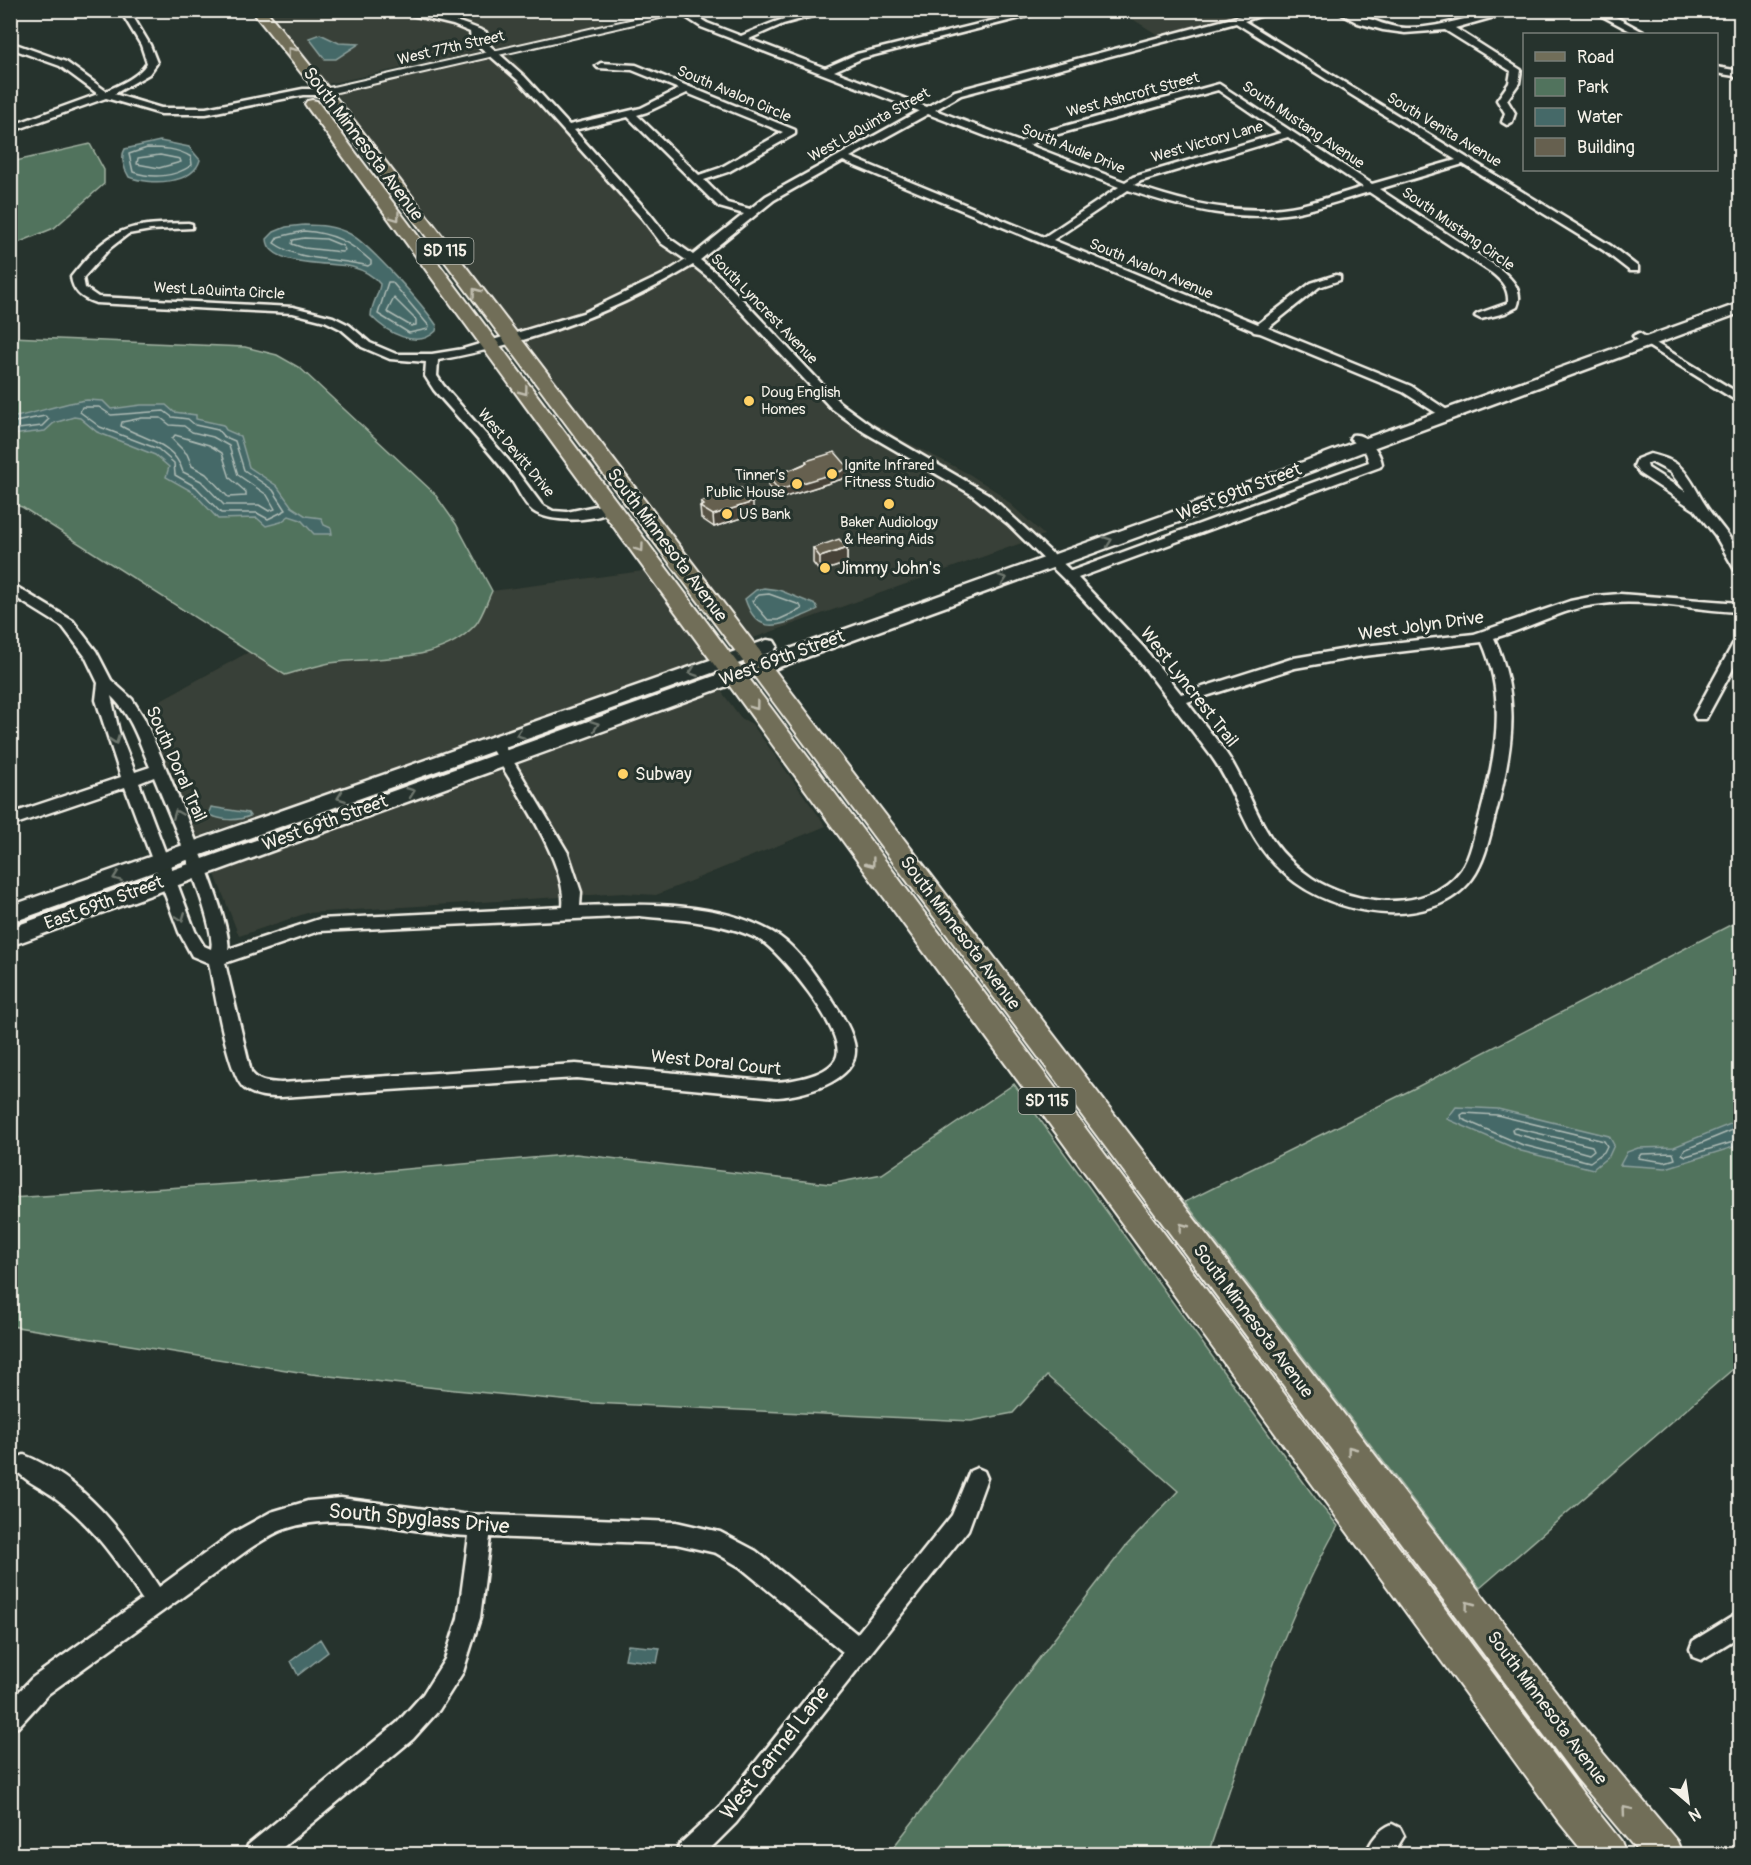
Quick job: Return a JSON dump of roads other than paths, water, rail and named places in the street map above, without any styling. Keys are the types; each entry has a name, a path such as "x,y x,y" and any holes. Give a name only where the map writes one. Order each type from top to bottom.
{"main road":[{"name":"South Minnesota Avenue","path":"258,10 324,92 500,341 740,664 1572,1809 1608,1854"},
{"name":"South Minnesota Avenue","path":"291,76 370,182 500,341 610,507 740,664 1590,1766 1664,1854"},
{"name":"West 69th Street","path":"195,860 1047,556 1643,339 1740,300"},
{"name":"West 69th Street","path":"1643,339 1740,308"},
{"name":"East 69th Street","path":"10,915 195,860"},
{"name":"East 69th Street","path":"10,937 164,871"}],"street":[{"path":"106,95 138,79 152,63 150,52 124,10"},
{"path":"10,129 136,85 152,75 160,66 161,58 133,10"},
{"path":"395,10 419,13"},
{"path":"742,39 780,22 830,10"},
{"path":"825,71 860,56 1048,10"},
{"name":"West LaQuinta Street","path":"500,341 587,315 666,277 694,260 770,198 958,93 1275,10"},
{"path":"1339,10 1357,21 1387,29 1428,32 1515,10"},
{"path":"1595,10 1640,33"},
{"name":"West 77th Street","path":"10,45 63,64 124,111 142,116 172,119 230,115 305,95 684,11"},
{"name":"South Audie Drive","path":"684,11 698,23 1126,186 1191,208 1276,213 1302,208 1466,160"},
{"name":"South Lyncrest Avenue","path":"419,13 456,23 475,31 474,37 483,47 495,53 567,129 646,216 660,235 672,246 707,269 833,403 881,437 979,493 1047,556"},
{"name":"South Venita Avenue","path":"1237,20 1607,248 1634,268"},
{"path":"1448,28 1516,70 1514,83 1502,100 1510,113 1507,122"},
{"name":"South Avalon Circle","path":"601,66 633,67 791,132 724,170 697,180"},
{"path":"1718,70 1740,74"},
{"name":"South Mustang Avenue","path":"1219,87 1371,188"},
{"name":"West Ashcroft Street","path":"1022,145 1040,136 1219,87"},
{"path":"567,129 644,110 687,89"},
{"path":"630,113 723,205 751,213"},
{"name":"West Victory Lane","path":"1045,241 1126,186 1149,175 1288,134"},
{"name":"South Avalon Avenue","path":"841,158 1407,389 1442,412"},
{"name":"South Mustang Circle","path":"1371,188 1496,271 1510,283 1515,294 1513,305 1481,316"},
{"name":"West LaQuinta Circle","path":"188,226 148,227 130,230 118,236 76,277 77,286 83,294 96,300 293,310 313,314 345,327 366,345 394,357 432,358 500,341"},
{"path":"1258,330 1316,285 1336,278"},
{"path":"1643,339 1740,399"},
{"name":"West Devitt Drive","path":"432,358 431,376 438,387 516,477 532,504 543,512 562,516 582,515 610,507"},
{"name":"West 69th Street","path":"1068,577 1376,464 1375,457 1360,441"},
{"path":"1700,507 1651,476 1640,466 1641,462 1650,458 1667,462 1685,481 1700,507 1721,533 1740,567"},
{"name":"West Lyncrest Trail","path":"1047,556 1138,650 1178,700 1227,768 1249,818 1282,864 1304,882 1326,893 1357,903 1399,908 1427,902 1449,891 1466,875 1477,852 1500,761 1506,705 1503,680 1486,636"},
{"name":"South Doral Trail","path":"10,587 68,624 91,654 105,683 127,703 137,718 195,860 218,928 220,943 216,960 243,1074 249,1083 260,1089"},
{"name":"West Jolyn Drive","path":"1178,700 1294,663 1486,636 1557,610 1595,600 1620,598 1740,608"},
{"path":"1701,715 1740,644"},
{"name":"South Doral Trail","path":"105,683 103,700 128,780 187,933 198,951 216,960"},
{"path":"500,750 560,853 573,892 571,913"},
{"path":"10,820 159,770"},
{"name":"West Doral Court","path":"216,960 319,926 639,910 685,914 726,921 765,935 792,958 842,1032 847,1046 842,1063 834,1072 819,1080 785,1091 624,1073 576,1071 281,1090 260,1089"},
{"path":"24,1465 54,1482 104,1526 156,1602"},
{"name":"West Carmel Lane","path":"688,1854 728,1815 857,1649 960,1522 976,1478"},
{"name":"South Spyglass Drive","path":"10,1719 40,1686 242,1541 279,1520 308,1512 341,1509 481,1526 676,1533 720,1543 748,1559 857,1649"},
{"path":"257,1854 405,1731 431,1702 455,1664 469,1618 481,1526"},
{"path":"1701,1650 1740,1623"}],"water":[{"path":"320,34 339,43 359,44 336,59 325,59 309,38"},
{"path":"160,141 189,147 200,160 196,168 189,174 169,181 138,180 129,177 123,163 125,149"},
{"path":"304,225 339,229 359,241 383,263 420,304 437,326 436,331 420,339 411,339 393,333 377,322 371,316 380,284 364,271 352,267 289,259 270,248 267,239 274,232 286,227"},
{"path":"87,400 103,401 111,409 141,405 166,405 174,412 196,415 196,419 223,425 226,430 240,436 249,467 277,486 292,507 306,516 321,518 324,525 331,528 332,534 314,534 301,520 289,516 281,522 266,526 257,518 218,519 193,492 166,477 169,467 155,455 97,432 80,418 74,417 54,423 45,431 11,435 11,418"},
{"path":"764,588 779,590 816,605 818,609 782,624 767,625 760,622 749,610 745,599 756,590"},
{"path":"211,807 248,813 250,816 234,820 219,818 208,815"},
{"path":"1456,1107 1498,1109 1609,1136 1614,1145 1609,1156 1593,1169 1521,1151 1447,1119"},
{"path":"1740,1120 1740,1145 1666,1168 1620,1165 1627,1152 1638,1148 1674,1147"},
{"path":"320,1639 328,1652 298,1675 291,1661"},
{"path":"628,1645 660,1648 657,1663 625,1659"}],"place":[{"name":"Doug English Homes","path":"749,401"},
{"name":"Ignite Infrared Fitness Studio","path":"832,474"},
{"name":"Tinner’s Public House","path":"797,484"},
{"name":"Baker Audiology & Hearing Aids","path":"889,504"},
{"name":"US Bank","path":"727,514"},
{"name":"Jimmy John's","path":"825,568"},
{"name":"Subway","path":"623,774"}]}
